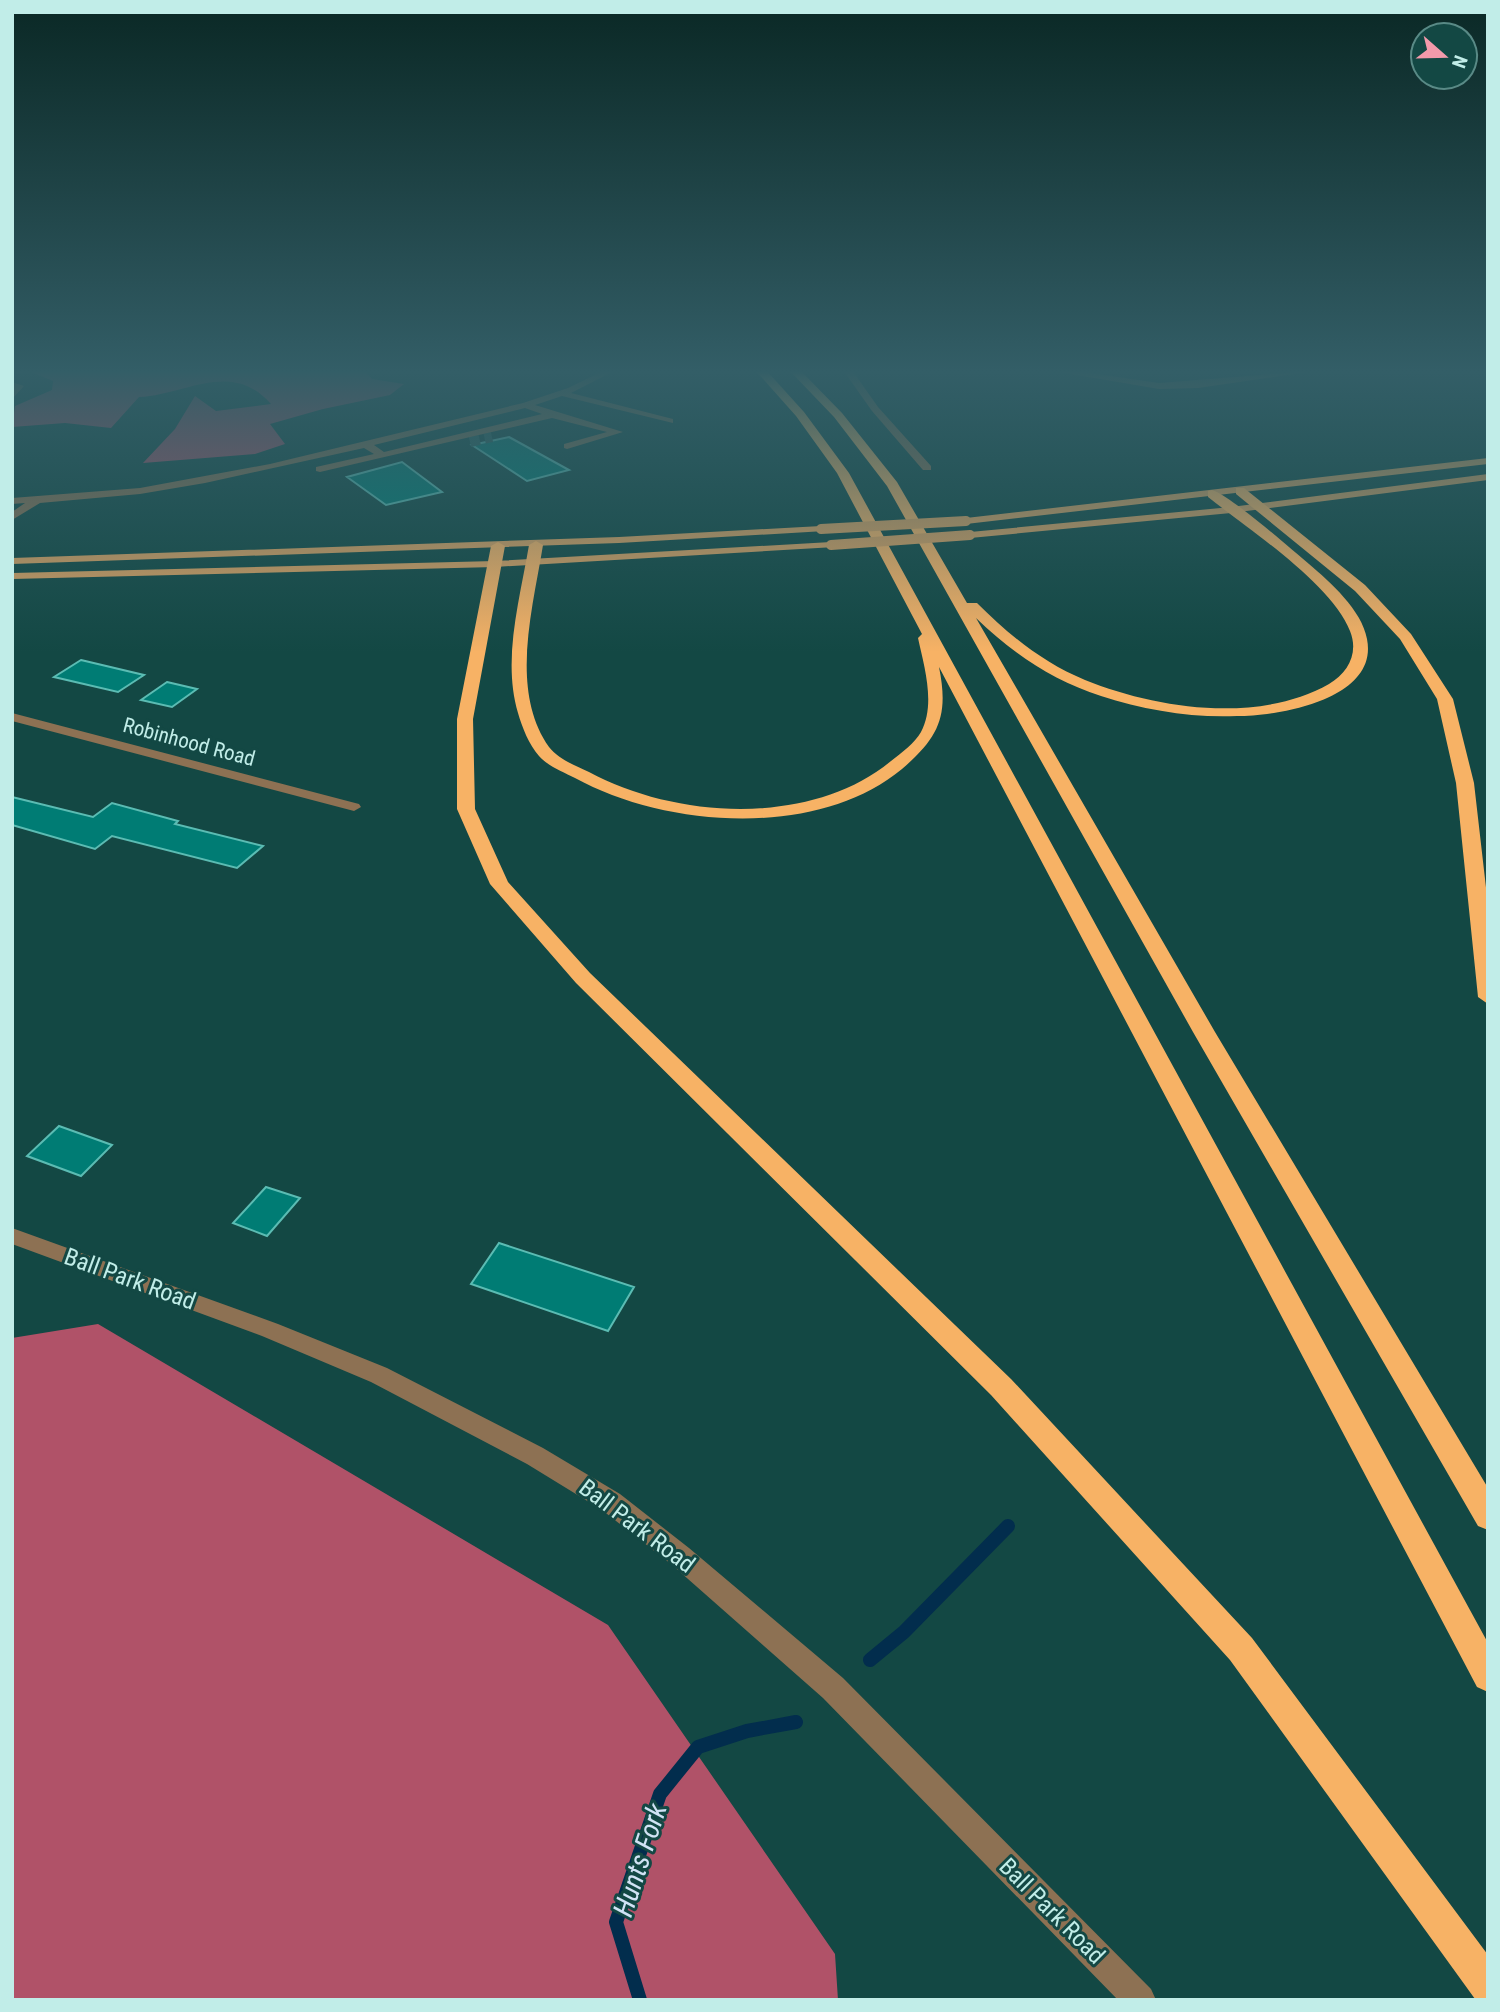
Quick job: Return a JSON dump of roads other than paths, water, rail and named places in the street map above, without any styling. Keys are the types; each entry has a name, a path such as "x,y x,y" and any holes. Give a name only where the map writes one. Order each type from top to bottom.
{"highway":[{"path":"836,464 920,615 1488,1676"},
{"path":"876,464 893,485 1197,1020 1488,1516"},
{"path":"1240,491 1360,587 1406,637 1445,699 1465,783 1488,997"},
{"path":"948,581 997,632 1038,661 1078,683 1131,700 1193,709 1254,711 1306,703 1348,680 1361,658 1358,629 1332,592 1212,494"},
{"path":"535,553 518,676 526,713 545,752 594,786 659,806 727,813 798,808 858,791 897,769 928,733 937,693 920,615"},
{"path":"496,555 466,719 466,809 499,884 583,978 1001,1387 1241,1649 1488,1986"}],"main road":[{"path":"12,561 235,551 496,555 535,553 821,529 966,521 1464,464"},
{"path":"12,576 535,553 831,545 1231,510 1488,477"}],"street":[{"path":"12,501 146,490 267,464"},
{"path":"320,469 343,464"},
{"path":"923,464 927,468"},
{"path":"12,517 22,513 37,500"},
{"name":"Robinhood Road","path":"12,717 354,807"},
{"name":"Ball Park Road","path":"12,1236 270,1330 379,1375 535,1456 611,1502 680,1556 832,1688 1140,2000"}],"waterway":[{"name":"Hunts Fork","path":"870,1660 904,1632 1008,1526"},
{"name":"Hunts Fork","path":"640,2000 616,1922 660,1794 698,1747 747,1731 796,1722"}]}
